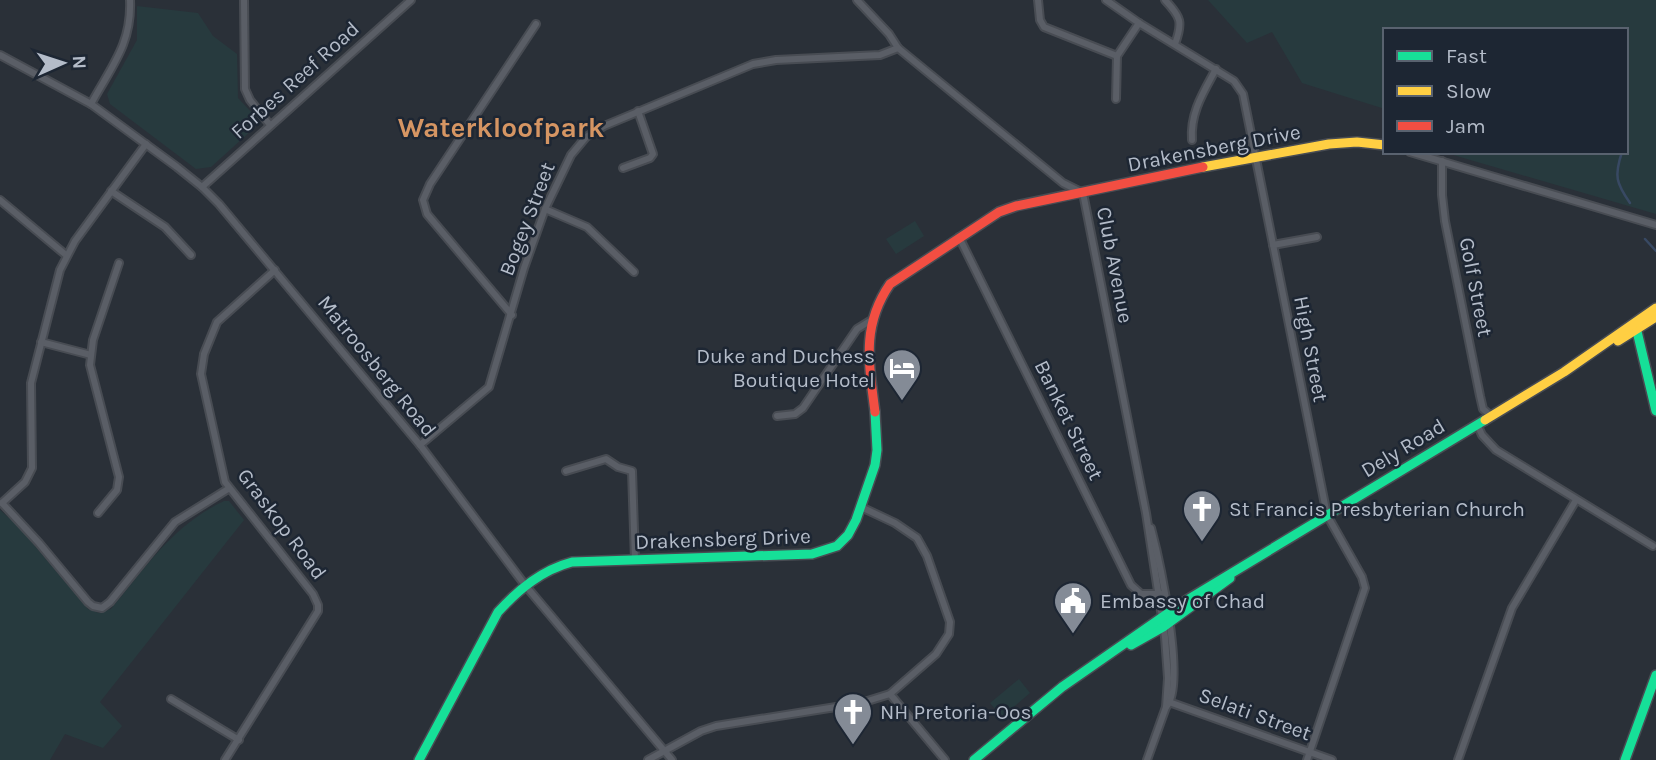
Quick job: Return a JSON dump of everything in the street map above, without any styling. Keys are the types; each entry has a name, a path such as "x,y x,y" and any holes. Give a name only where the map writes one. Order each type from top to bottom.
{"street":[{"path":"91,104 127,39 130,0"},
{"path":"244,0 245,89 250,100 270,125"},
{"name":"Forbes Reef Road","path":"202,187 411,0"},
{"name":"Club Avenue","path":"857,0 889,34 898,48 1063,183 1083,193 1146,513 1160,561 1174,677 1147,760"},
{"path":"1038,0 1040,20 1044,27 1117,56"},
{"name":"High Street","path":"1106,0 1216,69 1241,89 1327,515 1362,577 1365,588 1307,760"},
{"path":"1165,0 1181,22 1175,44"},
{"path":"1116,99 1117,56 1139,23"},
{"path":"512,314 427,214 423,200 430,184 536,24"},
{"name":"Bogey Street","path":"420,445 489,387 524,268 545,209 562,170 579,144 604,126 762,62 880,55 898,48"},
{"name":"Matroosberg Road","path":"0,55 91,104 202,187 275,270 420,445 525,585 672,760"},
{"path":"1192,141 1191,124 1195,107 1216,69"},
{"path":"623,169 650,158 653,154 638,111"},
{"name":"Drakensberg Drive","path":"419,760 498,612 525,585 552,567 562,563 825,553 844,542 861,506 877,450 869,344 870,321 878,301 890,284 959,237 1007,208 1339,142 1383,145"},
{"path":"146,144 66,256 53,293 31,383 32,468 26,482 1,502 27,528 88,602 102,608 110,602 175,522 228,489"},
{"path":"1417,154 1656,225"},
{"name":"Golf Street","path":"1442,161 1441,195 1446,222 1480,396 1483,409 1490,415"},
{"path":"1051,200 1063,183"},
{"path":"111,191 165,227 191,255"},
{"path":"0,200 66,256"},
{"path":"545,209 587,227 634,272"},
{"name":"Banket Street","path":"959,237 1131,585 1142,594 1162,595"},
{"path":"1273,245 1317,237"},
{"path":"98,513 117,490 119,477 90,365 93,340 119,263"},
{"name":"Graskop Road","path":"225,760 316,618 318,605 313,594 228,489 221,472 203,388 201,366 212,331 220,318 275,270"},
{"name":"Dely Road","path":"1635,328 1656,308"},
{"name":"Dely Road","path":"974,760 1047,698 1104,657 1166,621 1219,579 1237,571 1490,415 1656,317"},
{"path":"777,416 795,414 803,408 858,328 870,321"},
{"path":"1635,328 1656,411"},
{"path":"41,342 91,355"},
{"path":"1477,424 1482,435 1496,450 1653,546"},
{"path":"566,471 606,459 618,467 632,471 635,560"},
{"path":"1458,760 1512,608 1576,500"},
{"path":"648,760 716,726 861,703 890,694 941,649 949,634 950,622 928,556 917,538 895,523 861,506"},
{"path":"1625,760 1656,676"},
{"path":"890,694 945,760"},
{"path":"170,699 239,740"},
{"name":"Selati Street","path":"1167,703 1332,760"}],"green space":[{"path":"1208,0 1656,0 1656,214 1450,154 1628,154 1628,28 1383,28 1383,108 1302,83 1272,32 1247,43"},
{"path":"137,6 198,13 213,36 237,54 238,98 254,115 254,128 211,167 196,169 110,104 107,94 137,40"},
{"path":"915,221 924,236 896,254 886,239"},
{"path":"224,501 229,501 244,520 100,702 122,726 103,748 65,734 50,760 0,760 0,510 18,526 88,609 99,613 111,609 162,548 189,522"},
{"path":"1019,679 1030,693 1002,717 990,703"}],"waterway":[{"path":"1621,154 1618,179 1630,203"},
{"path":"1645,239 1656,251"}],"traffic: fast":[{"path":"1635,323 1656,411"},
{"path":"419,760 498,612 541,575 572,562 812,554 837,546 848,535 856,520 875,465 875,412"},
{"path":"974,760 1062,687 1187,600 1485,420"},
{"path":"1131,645 1163,627 1230,578"},
{"path":"1625,760 1656,675"}],"traffic: slow":[{"path":"1203,167 1329,144 1357,142 1383,145"},
{"path":"1485,420 1564,372 1656,308"},
{"path":"1618,341 1656,317"}],"traffic: jam":[{"path":"875,412 869,346 875,315 890,284 999,212 1016,206 1203,167"}],"place":[{"name":"Duke and Duchess Boutique Hotel","path":"902,402"},
{"name":"St Francis Presbyterian Church","path":"1202,543"},
{"name":"Embassy of Chad","path":"1073,635"},
{"name":"NH Pretoria-Oos","path":"853,746"}],"district":[{"name":"Waterkloofpark","path":"501,127"}]}
